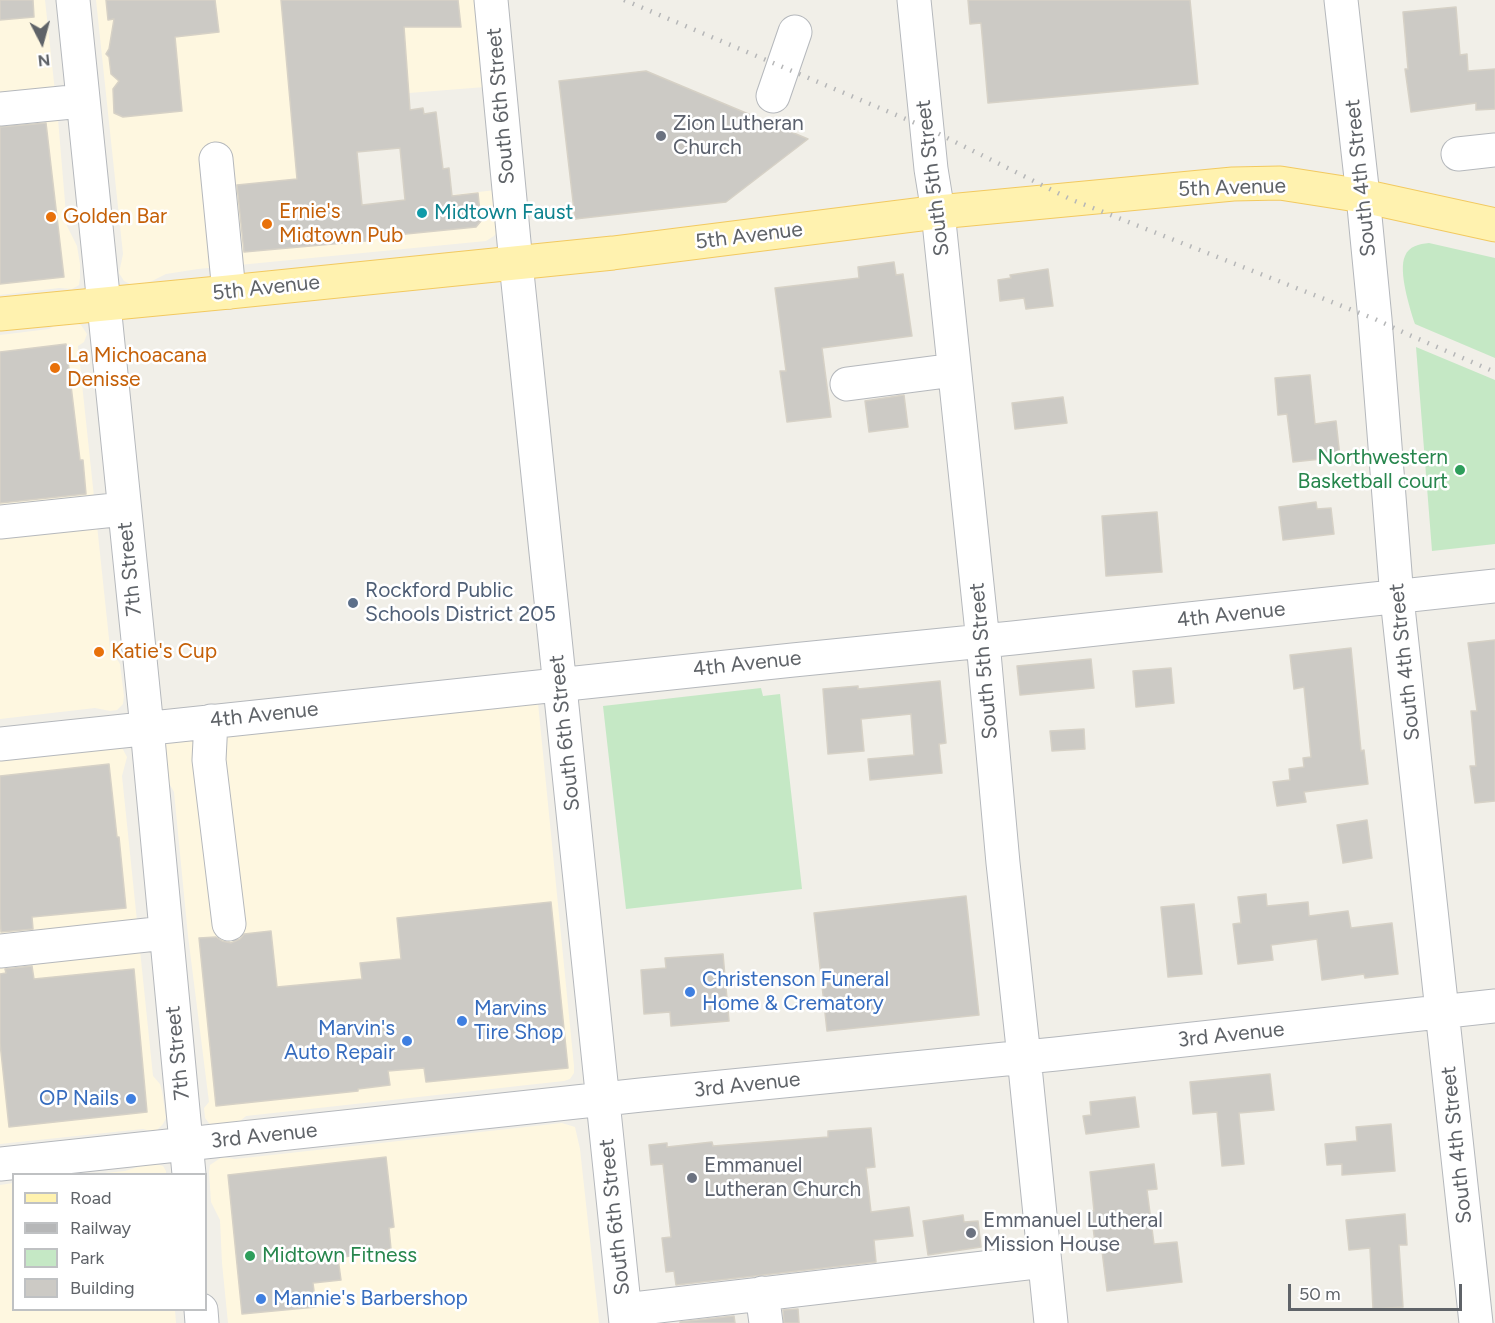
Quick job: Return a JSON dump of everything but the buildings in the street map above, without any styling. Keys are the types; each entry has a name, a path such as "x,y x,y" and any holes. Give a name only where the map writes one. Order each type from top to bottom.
{"main road":[{"name":"5th Avenue","path":"0,314 613,253 938,212 1233,184 1280,183 1363,196 1495,225"}],"street":[{"name":"7th Street","path":"73,0 147,728 188,1160"},
{"name":"South 6th Street","path":"491,0 516,263 626,1316"},
{"name":"South 5th Street","path":"914,0 983,642 1003,863 1051,1323"},
{"name":"South 4th Street","path":"1341,0 1375,319 1397,598 1476,1323"},
{"path":"773,96 795,32"},
{"path":"0,109 82,101"},
{"path":"1458,154 1495,150"},
{"path":"216,159 229,292"},
{"path":"848,384 954,370"},
{"path":"0,522 124,509"},
{"name":"4th Avenue","path":"0,744 560,684 983,642 1495,586"},
{"path":"211,721 209,760 229,924"},
{"path":"0,951 165,933"},
{"name":"3rd Avenue","path":"15,1167 188,1160 603,1099 1024,1057 1495,1006"},
{"path":"626,1316 764,1308 1044,1262"}],"shaded area":[{"path":"0,0 45,0 67,226 77,246 80,264 79,285 72,289 59,288 0,295"},
{"path":"96,0 477,0 485,87 352,100 362,205 496,190 498,231 486,241 198,269 166,274 141,284 130,284 124,281 119,273 123,254"},
{"path":"60,322 81,325 87,334 84,342 78,346 110,648 120,664 123,704 117,710 110,711 95,708 0,719 0,335 49,329"},
{"path":"538,703 574,1066 574,1073 570,1079 246,1116 239,1122 212,1127 205,1118 204,1108 209,1102 188,936 174,792 169,783 164,747 166,742"},
{"path":"119,742 127,757 122,776 153,1076 160,1084 166,1118 157,1130 151,1131 143,1129 0,1144 0,760"},
{"path":"562,1123 575,1127 580,1149 599,1323 228,1323 220,1220 211,1202 209,1172 210,1165 222,1157 235,1159"},
{"path":"144,1165 163,1166 166,1173 104,1173 125,1171"},
{"path":"12,1183 12,1311 175,1311 176,1323 0,1323 0,1185"}],"green space":[{"path":"1429,243 1495,258 1495,358 1415,324 1406,290 1403,263 1405,256 1412,248"},
{"path":"1416,347 1495,380 1495,544 1432,551"},
{"path":"761,688 763,696 780,694 802,889 626,909 603,706"}],"railway":[{"path":"624,0 927,128 1070,199 1375,319 1495,372"}],"place":[{"name":"Zion Lutheran Church","path":"661,136"},
{"name":"Midtown Faust","path":"422,213"},
{"name":"Golden Bar","path":"51,217"},
{"name":"Ernie's Midtown Pub","path":"267,224"},
{"name":"La Michoacana Denisse","path":"55,368"},
{"name":"Northwestern Basketball court","path":"1460,470"},
{"name":"Rockford Public Schools District 205","path":"353,603"},
{"name":"Katie's Cup","path":"99,652"},
{"name":"Christenson Funeral Home & Crematory","path":"690,992"},
{"name":"Marvins Tire Shop","path":"462,1021"},
{"name":"Marvin's Auto Repair","path":"407,1041"},
{"name":"OP Nails","path":"131,1099"},
{"name":"Emmanuel Lutheran Church","path":"692,1178"},
{"name":"Emmanuel Lutheral Mission House","path":"971,1233"},
{"name":"Midtown Fitness","path":"250,1256"},
{"name":"Mannie's Barbershop","path":"261,1299"}]}
